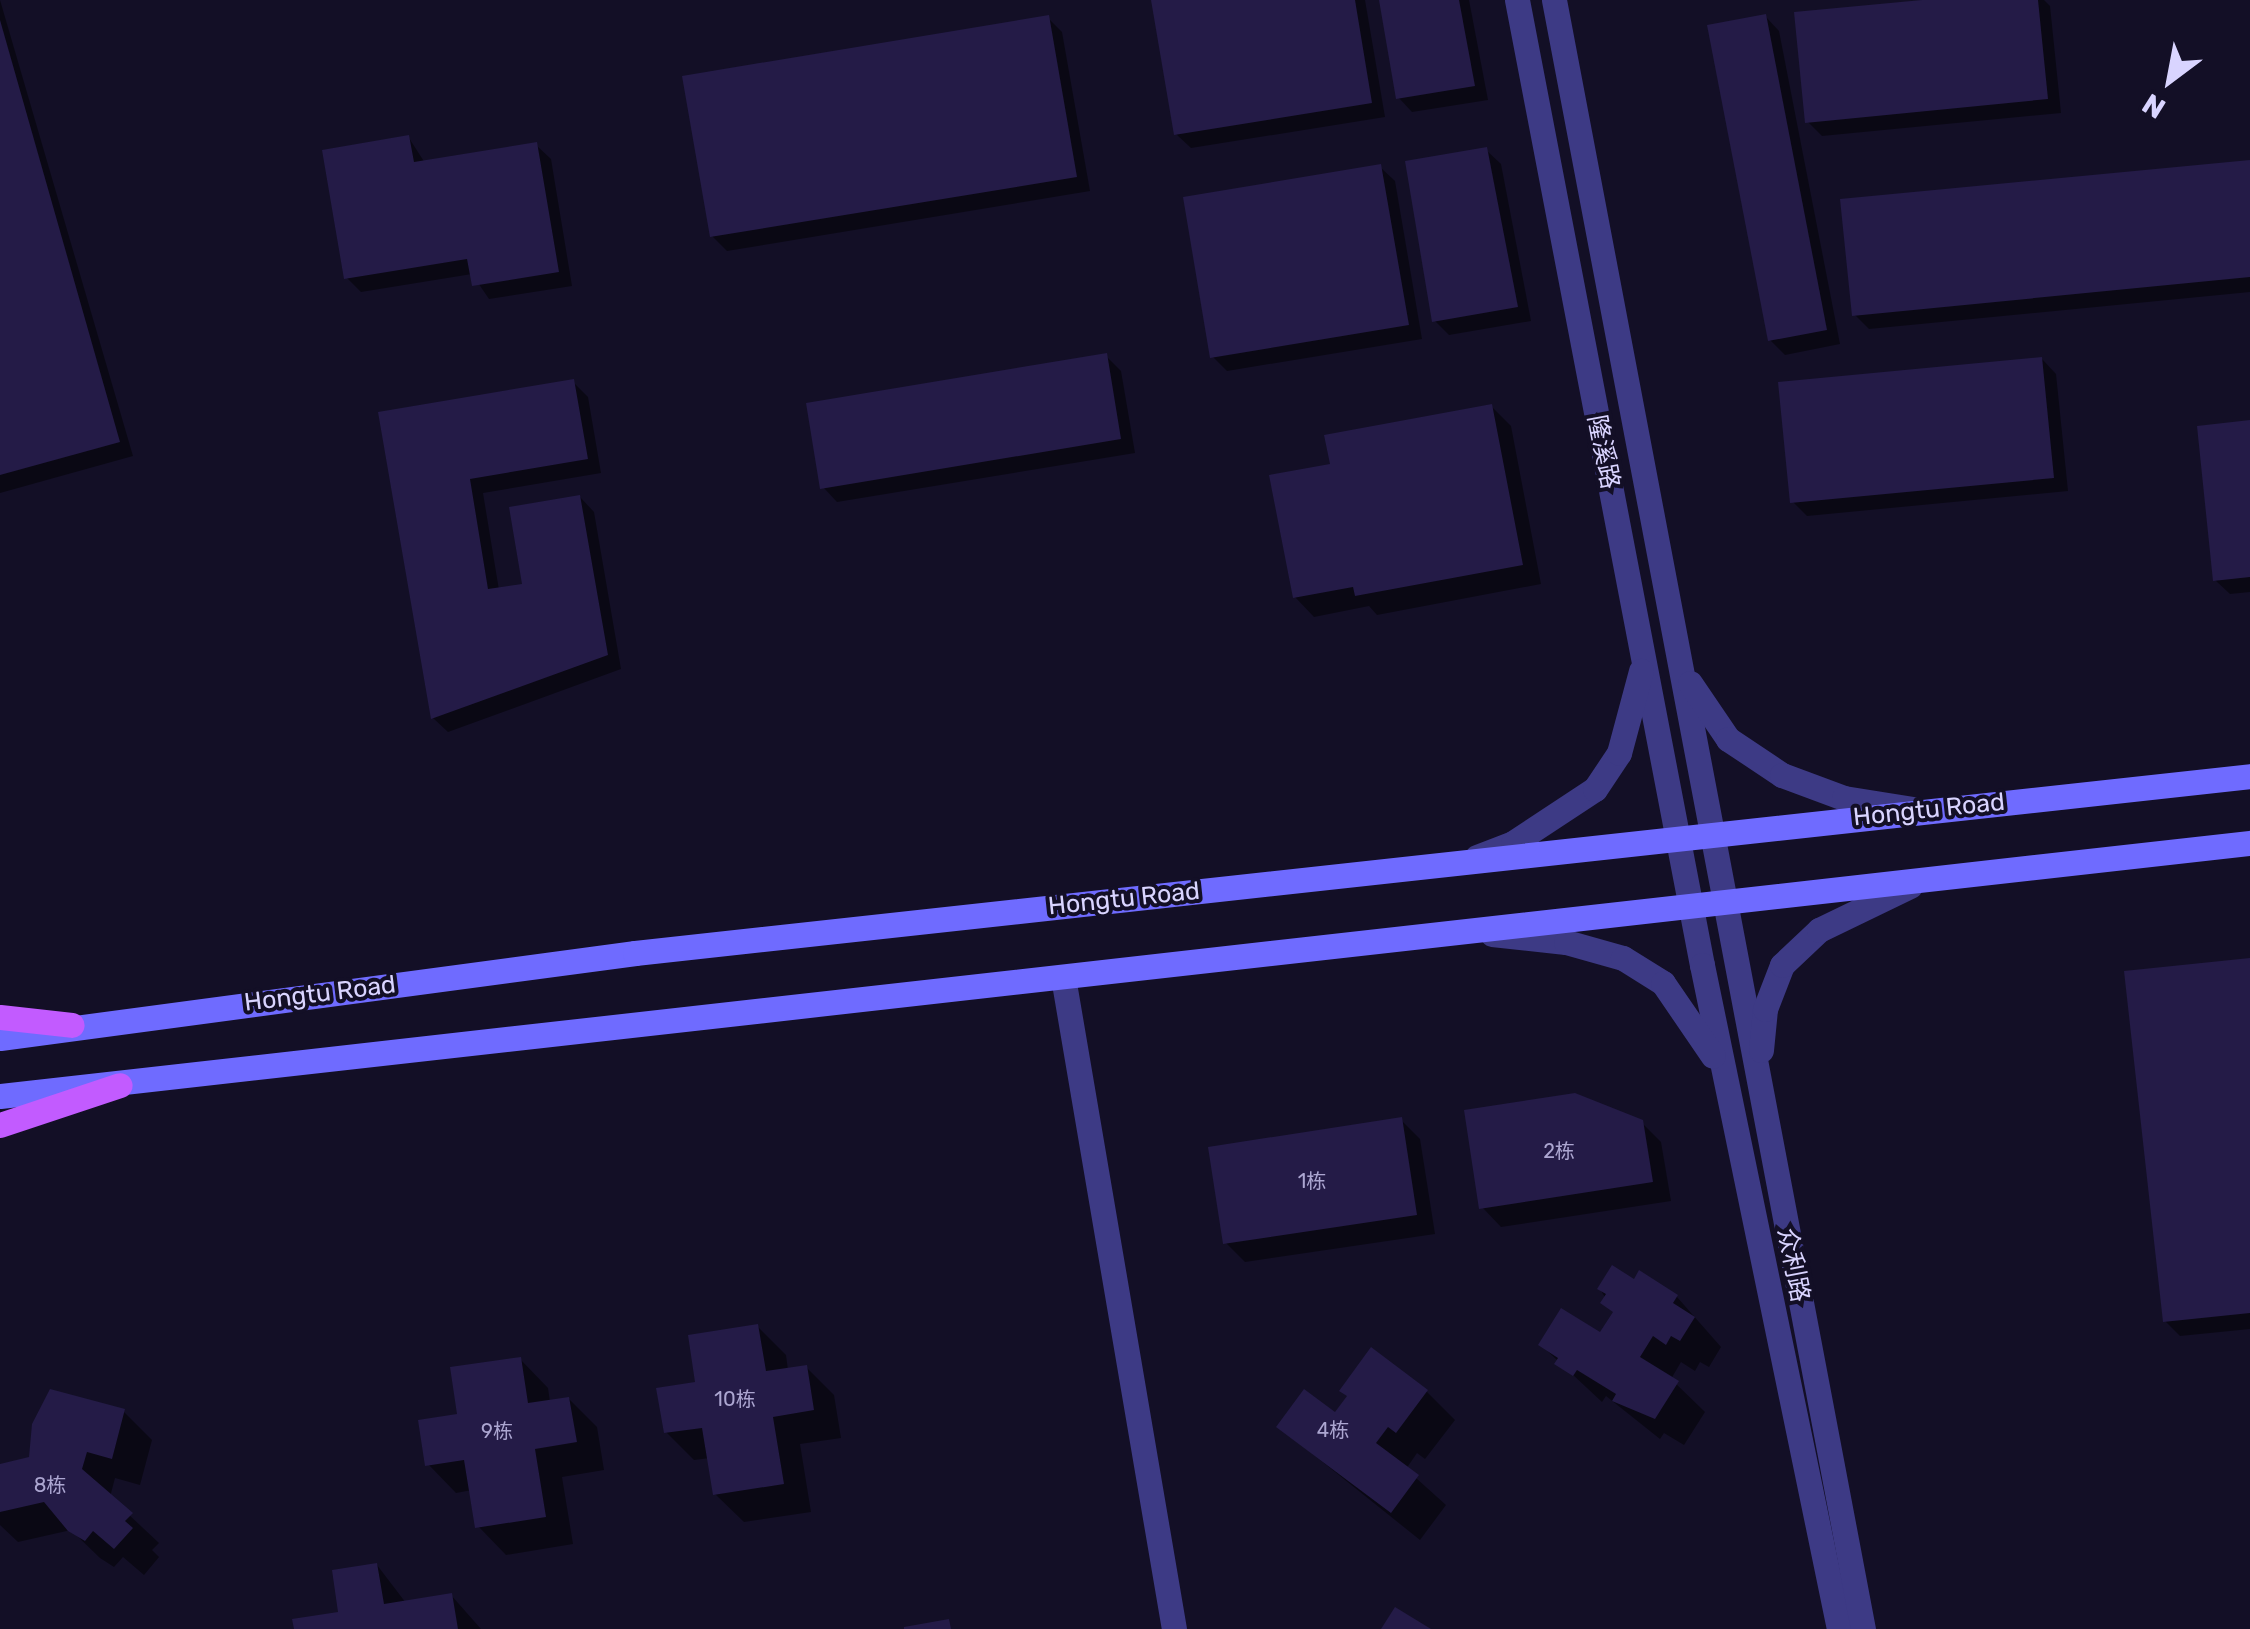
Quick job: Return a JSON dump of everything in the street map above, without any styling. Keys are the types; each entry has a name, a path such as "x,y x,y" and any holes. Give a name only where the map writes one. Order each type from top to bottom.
{"main road":[{"name":"Hongtu Road","path":"0,1038 72,1025 635,953 2250,776"},
{"path":"0,1096 2250,843"},
{"path":"0,1017 72,1025"},
{"path":"0,1125 120,1084"}],"street":[{"name":"隆溪路","path":"1517,0 1691,904"},
{"name":"隆溪路","path":"1554,0 1723,900"},
{"path":"1675,650 1698,700 1728,739 1782,775 1844,798 1923,811"},
{"path":"1463,862 1513,843 1595,789 1619,753 1644,657"},
{"path":"1759,1084 1765,1009 1782,965 1819,930 1862,904 1933,877"},
{"name":"众利路","path":"1723,900 1863,1629"},
{"name":"众利路","path":"1691,904 1839,1629"},
{"path":"1462,931 1566,942 1623,958 1663,984 1691,1015 1727,1082"},
{"path":"1063,977 1174,1629"}],"building":[{"path":"1151,0 1355,0 1372,103 1174,135"},
{"path":"1379,0 1459,0 1475,86 1396,99"},
{"path":"1922,0 2038,0 2048,99 1805,123 1794,12"},
{"path":"1766,14 1827,330 1768,341 1707,25"},
{"path":"1049,15 1077,177 710,237 682,76"},
{"path":"0,20 120,442 0,475"},
{"path":"409,135 414,162 537,142 559,272 472,286 467,259 344,279 322,150"},
{"path":"1487,147 1518,307 1432,322 1405,161"},
{"path":"2250,160 2250,277 1852,316 1840,199"},
{"path":"1381,164 1409,325 1210,358 1183,197"},
{"path":"1107,353 1121,439 820,489 806,403"},
{"path":"2042,357 2054,478 1790,503 1778,382"},
{"path":"574,379 588,459 470,479 488,589 522,584 509,507 580,495 608,655 431,719 378,412"},
{"path":"1492,404 1523,565 1355,596 1353,587 1293,598 1269,475 1330,464 1324,435"},
{"path":"2250,420 2250,577 2213,581 2197,426"},
{"path":"2250,958 2250,1313 2163,1322 2124,971"},
{"path":"1575,1093 1643,1120 1653,1182 1479,1209 1464,1110"},
{"path":"1402,1117 1417,1215 1223,1244 1208,1147"},
{"path":"1612,1265 1634,1279 1639,1270 1678,1295 1673,1303 1695,1317 1680,1341 1671,1336 1666,1345 1653,1336 1640,1357 1679,1381 1655,1419 1612,1401 1616,1394 1577,1370 1573,1376 1554,1364 1558,1358 1538,1345 1561,1308 1600,1332 1613,1312 1600,1303 1606,1294 1597,1289"},
{"path":"758,1324 766,1371 807,1365 814,1410 773,1417 784,1484 713,1495 702,1428 664,1433 656,1388 695,1382 688,1335"},
{"path":"1371,1347 1428,1390 1396,1433 1388,1427 1376,1443 1419,1475 1391,1513 1276,1427 1304,1389 1335,1412 1347,1396 1339,1391"},
{"path":"521,1357 528,1403 569,1397 577,1442 535,1449 546,1517 475,1528 464,1460 425,1466 418,1420 457,1414 450,1367"},
{"path":"50,1389 125,1409 112,1459 87,1452 82,1469 133,1513 125,1521 133,1528 114,1549 93,1531 85,1541 68,1531 44,1502 0,1512 0,1464 29,1457 32,1424"},
{"path":"377,1563 384,1604 452,1593 458,1629 294,1629 292,1619 338,1612 332,1570"},
{"path":"1395,1607 1431,1629 1381,1629"},
{"path":"949,1619 951,1629 904,1629 904,1627"}]}
